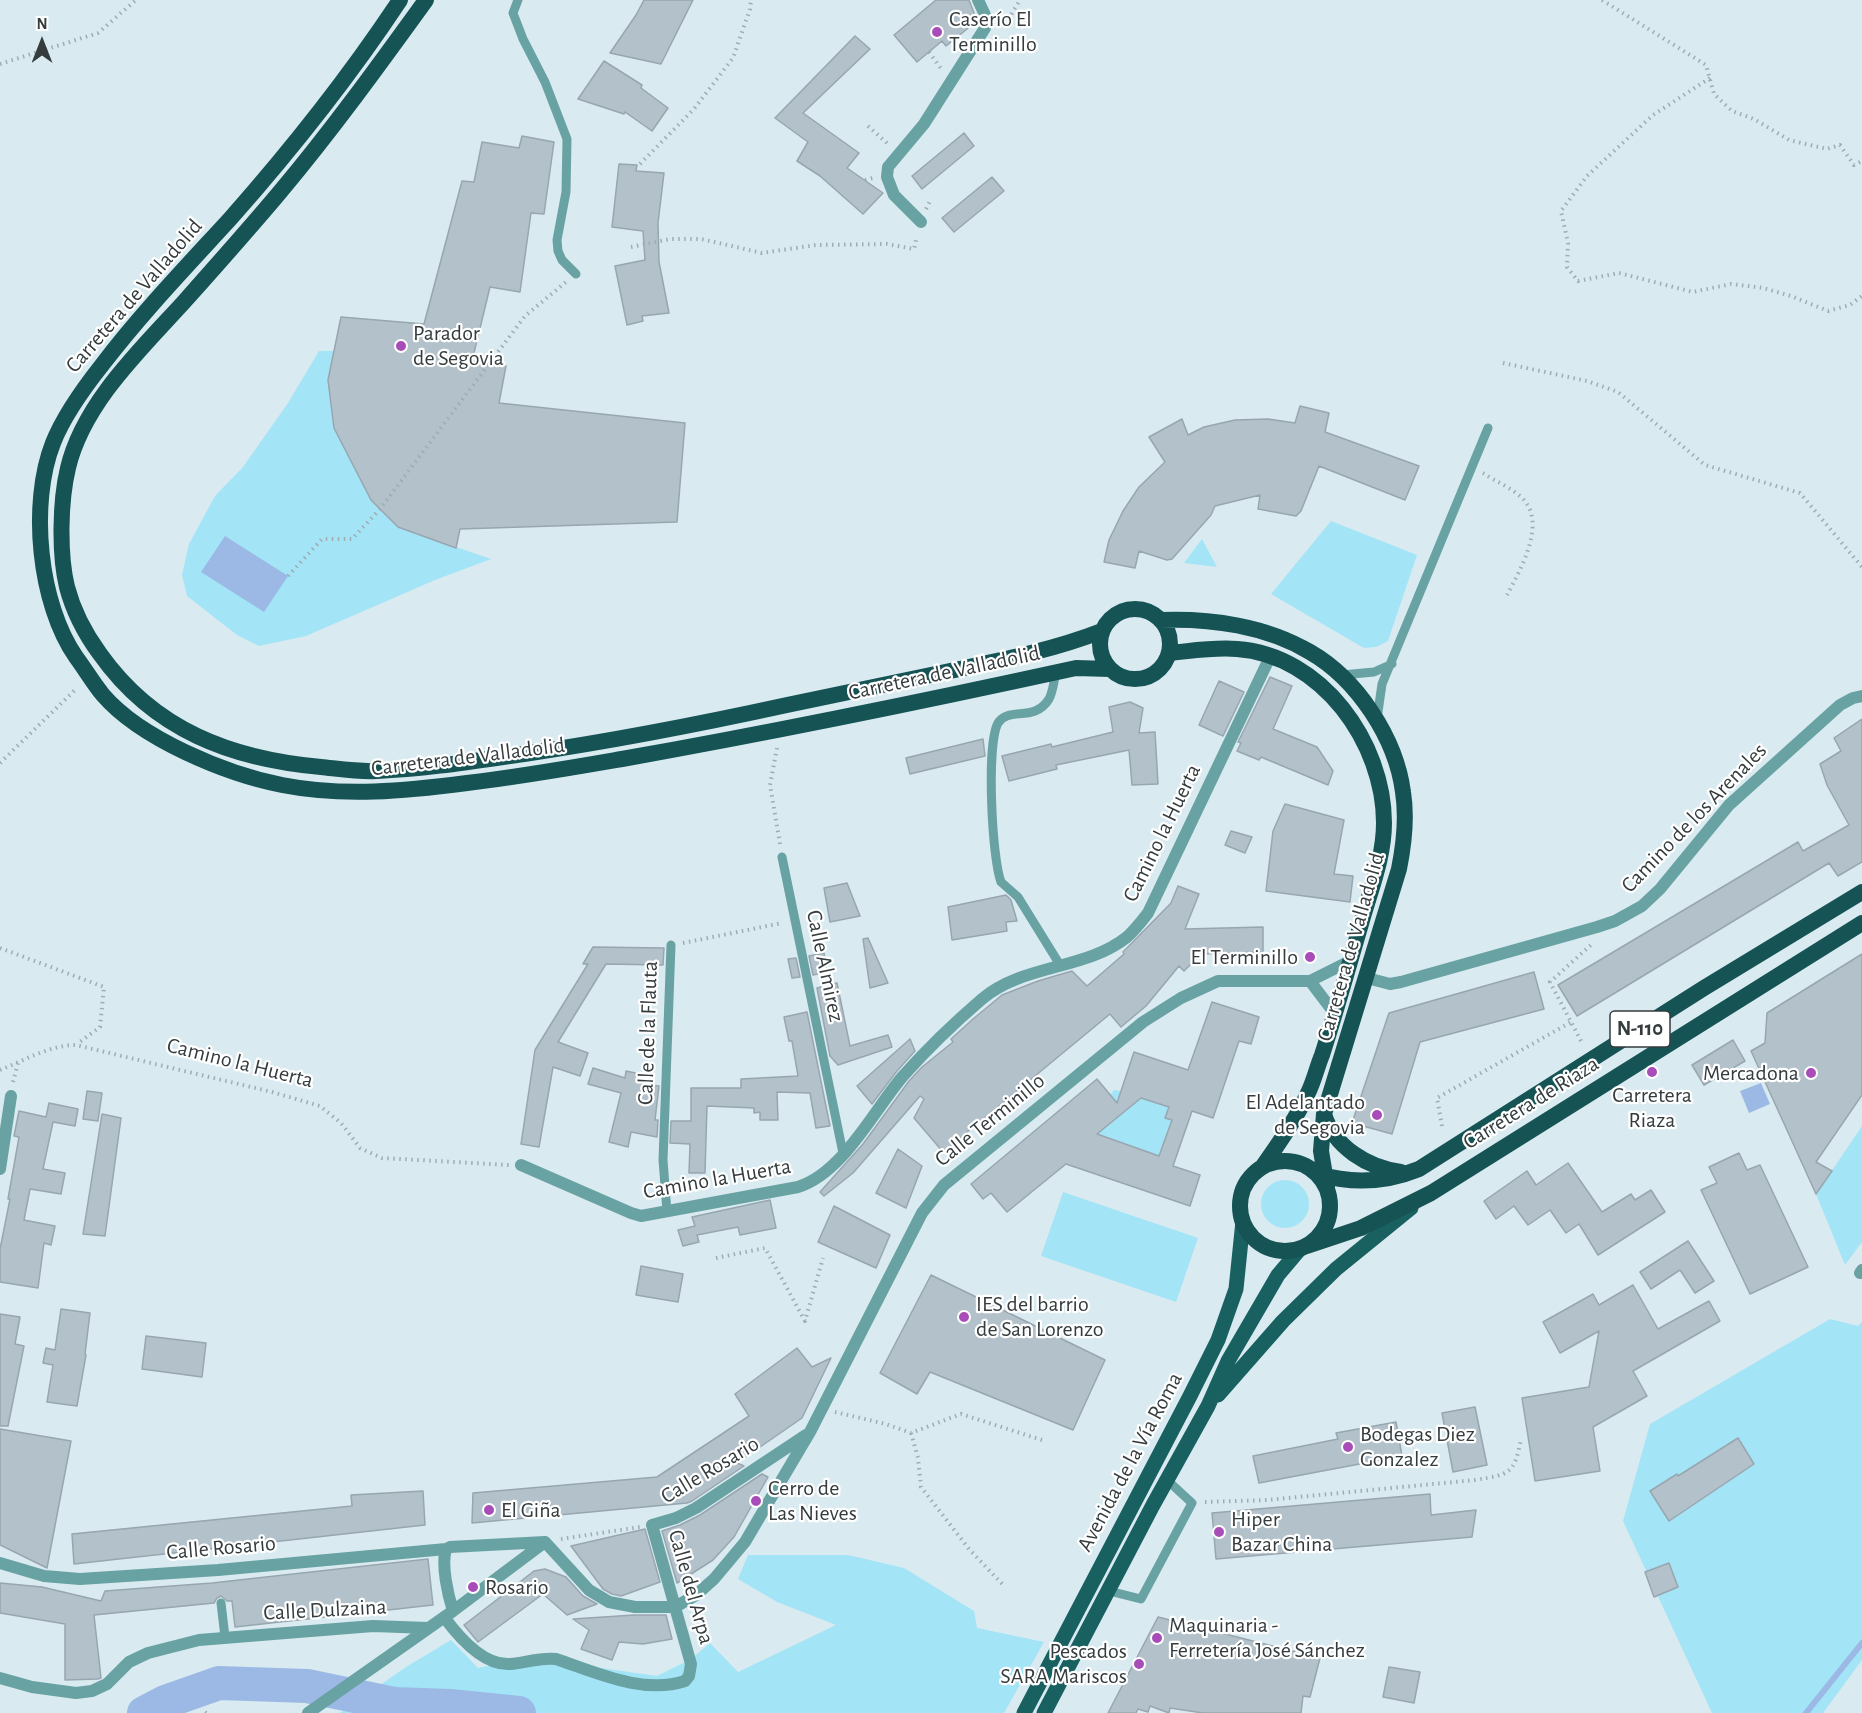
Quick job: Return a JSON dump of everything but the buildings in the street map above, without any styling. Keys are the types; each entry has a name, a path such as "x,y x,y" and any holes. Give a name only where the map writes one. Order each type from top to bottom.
{"highway":[{"name":"Carretera de Valladolid","path":"400,0 373,40 268,177 123,337 78,396 52,444 42,488 40,533 44,578 55,616 69,646 104,696 138,726 193,755 243,776 286,786 366,792 417,790 536,774 747,737 1076,668 1110,669"},
{"name":"Carretera de Valladolid","path":"426,0 322,141 122,370 82,427 68,465 64,490 61,535 67,587 77,614 93,645 114,674 149,708 184,731 220,747 280,764 372,772 442,766 519,755 691,725 1008,659 1066,645 1102,631"},
{"path":"1140,609 1160,620 1167,630 1170,641 1165,663 1158,671 1138,679 1118,675 1110,669 1100,651 1102,631 1108,621 1117,614 1140,609"},
{"name":"Carretera de Valladolid","path":"1160,620 1197,620 1227,624 1276,636 1310,652 1342,675 1377,719 1389,744 1403,791 1404,841 1399,869 1324,1114 1321,1151 1323,1179"},
{"name":"Carretera de Valladolid","path":"1169,653 1236,648 1270,657 1306,674 1329,692 1346,711 1360,733 1378,780 1384,822 1383,841 1377,871 1335,1014 1308,1093 1263,1166"},
{"name":"Carretera de Riaza","path":"1323,1179 1379,1180 1404,1175 1419,1169 1704,988 1862,891"},
{"name":"Carretera de Riaza","path":"1304,1247 1361,1228 1431,1192 1862,923"},
{"path":"1324,1114 1332,1131 1345,1146 1368,1163 1386,1170 1401,1172 1419,1169"},
{"path":"1277,1161 1292,1161 1306,1166 1323,1179 1331,1202 1324,1231 1304,1247 1279,1251 1254,1239 1243,1221 1240,1200 1244,1187 1252,1175 1263,1166 1277,1161"}],"main road":[{"name":"Avenida de la Vía Roma","path":"1208,1406 1282,1321 1336,1269 1431,1192"},
{"name":"Avenida de la Vía Roma","path":"1024,1713 1218,1340 1236,1289 1243,1221"},
{"name":"Avenida de la Vía Roma","path":"1044,1713 1208,1406 1228,1361 1278,1275 1304,1247"}],"street":[{"path":"921,222 894,195 887,177 888,167 924,124 985,27 985,15 978,0"},
{"name":"Camino la Huerta","path":"521,1165 641,1216 803,1185 827,1170 934,1042 984,998 1008,982 1095,954 1126,938 1137,928 1148,913 1270,657"},
{"name":"Camino de los Arenales","path":"1367,978 1395,983 1597,927 1615,921 1642,906 1660,889 1729,805 1840,705 1862,696"},
{"name":"Calle Terminillo","path":"675,1607 696,1595 714,1579 745,1542 823,1409 922,1213 944,1185 1143,1022 1181,998 1218,981 1310,981 1350,961"},
{"path":"1310,981 1335,1014"},
{"path":"0,1169 11,1096"},
{"name":"Calle Rosario","path":"652,1525 676,1518 696,1508 810,1432"},
{"name":"Calle del Arpa","path":"449,1614 468,1645 486,1658 507,1665 545,1658 556,1659 633,1683 661,1685 685,1682 692,1669 652,1525"},
{"path":"309,1712 449,1614 546,1542 598,1597 623,1606 675,1607"},
{"name":"Calle Rosario","path":"0,1563 44,1576 80,1579 207,1571 450,1547 546,1542"},
{"path":"446,1549 449,1614"},
{"name":"Calle Dulzaina","path":"0,1678 32,1687 76,1693 107,1684 129,1662 148,1653 199,1640 373,1626 428,1628"}],"lane":[{"path":"518,0 513,13 523,39 545,82 567,139 566,192 556,240 562,260 576,274"},
{"path":"1377,719 1380,693 1488,428"},
{"path":"1342,675 1374,672 1392,664"},
{"path":"1056,672 1050,698 1043,705 1031,713 1009,714 999,722 993,738 990,796 1001,882 1018,897 1060,965"},
{"name":"Calle Almirez","path":"782,857 843,1153"},
{"name":"Calle de la Flauta","path":"667,1212 663,1160 671,945"},
{"path":"1109,1591 1141,1599 1192,1503 1167,1480"},
{"path":"221,1603 225,1637"}],"path":[{"path":"0,64 98,33 136,0"},
{"path":"640,164 694,109 734,58 751,0"},
{"path":"1011,15 1020,0"},
{"path":"1602,0 1706,65 1714,94 1732,111 1754,119 1789,140 1827,149 1840,145 1854,165 1862,161"},
{"path":"1710,78 1653,114 1587,176 1561,211 1568,243 1566,267 1578,281 1619,273 1693,292 1731,284 1763,288 1828,311 1850,305 1862,296"},
{"path":"868,126 898,153"},
{"path":"631,247 670,239 701,240 762,254 816,245 887,244 914,249 921,222"},
{"path":"288,576 322,539 352,539 380,509 525,316 576,274"},
{"path":"1503,363 1587,381 1618,392 1705,465 1800,493 1862,567"},
{"path":"1473,466 1523,500 1534,522 1527,555 1507,595"},
{"path":"0,763 79,686"},
{"path":"779,741 770,785 782,857"},
{"name":"Calle de la Flauta","path":"671,945 795,921"},
{"path":"1581,1041 1550,982 1592,945 1597,927"},
{"path":"0,948 104,987 100,1027 76,1045"},
{"path":"1442,1126 1437,1098 1571,1022"},
{"name":"Camino la Huerta","path":"0,1070 52,1048 76,1045 272,1092 320,1106 341,1123 360,1148 382,1158 521,1165"},
{"path":"716,1258 765,1248 805,1321 823,1258"},
{"path":"823,1409 886,1424 911,1433 961,1414 1045,1441"},
{"path":"911,1433 918,1458 921,1487 969,1549 1005,1587"},
{"path":"1192,1503 1267,1500 1497,1476 1511,1470 1516,1462 1521,1439"},
{"name":"Calle Rosario","path":"546,1542 652,1525"}],"shaded area":[{"path":"319,351 334,351 328,380 334,428 398,527 491,559 435,580 306,636 259,646 237,635 187,596 182,575 189,544 215,496 243,467 288,403"},
{"path":"1331,521 1417,555 1388,641 1376,647 1364,648 1271,594"},
{"path":"225,536 288,576 264,612 201,572"},
{"path":"1202,539 1217,567 1184,563"},
{"path":"1761,1083 1770,1104 1749,1113 1740,1091"},
{"path":"1114,1090 1169,1107 1165,1117 1172,1120 1159,1156 1097,1134 1124,1112 1110,1095"},
{"path":"1862,1126 1862,1242 1845,1265 1816,1194"},
{"path":"1280,1180 1290,1180 1305,1190 1309,1204 1305,1218 1299,1224 1290,1228 1280,1228 1265,1218 1261,1209 1261,1199 1271,1184"},
{"path":"1063,1192 1198,1238 1176,1302 1041,1256"},
{"path":"1830,1319 1858,1326 1862,1322 1862,1660 1823,1713 1712,1713 1623,1521 1650,1424"},
{"path":"748,1555 848,1555 904,1568 974,1611 977,1628 1044,1642 1004,1713 340,1713 406,1667 451,1640 478,1668 507,1662 559,1662 657,1676 691,1659 710,1643 738,1672 836,1625 777,1602 738,1579"}],"waterway":[{"path":"1806,1713 1862,1643"},
{"path":"144,1713 165,1702 219,1683 307,1686 394,1704 450,1706 519,1713"}],"place":[{"name":"Caserío El Terminillo","path":"937,32"},
{"name":"Parador de Segovia","path":"401,346"},
{"name":"El Terminillo","path":"1310,957"},
{"name":"Carretera Riaza","path":"1652,1072"},
{"name":"Mercadona","path":"1811,1073"},
{"name":"El Adelantado de Segovia","path":"1377,1115"},
{"name":"IES del barrio de San Lorenzo","path":"964,1317"},
{"name":"Bodegas Diez Gonzalez","path":"1348,1447"},
{"name":"Cerro de Las Nieves","path":"756,1501"},
{"name":"El Giña","path":"489,1510"},
{"name":"Hiper Bazar China","path":"1219,1532"},
{"name":"Rosario","path":"473,1587"},
{"name":"Maquinaria - Ferretería José Sánchez","path":"1157,1638"},
{"name":"Pescados SARA Mariscos","path":"1139,1664"}]}
